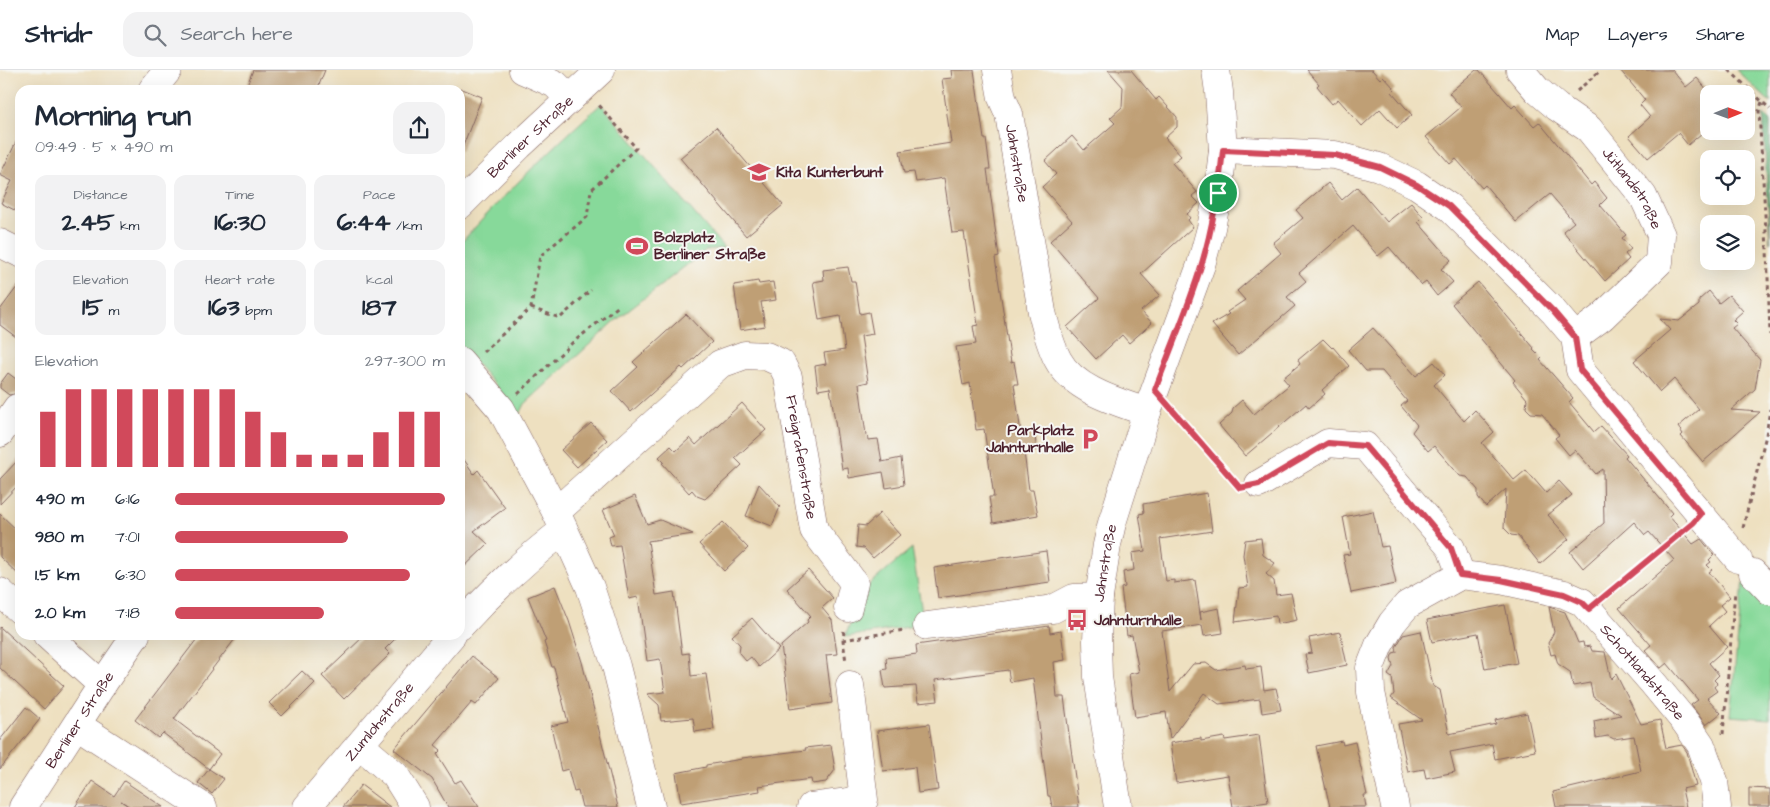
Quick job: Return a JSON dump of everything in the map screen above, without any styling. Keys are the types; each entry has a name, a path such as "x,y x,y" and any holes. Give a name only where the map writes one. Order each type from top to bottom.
{"street":[{"path":"522,70 555,84 585,85"},
{"name":"Jahnstraße","path":"997,70 1002,98 1009,114 1048,339 1059,362 1078,382 1101,396 1151,401"},
{"name":"Jahnstraße","path":"1118,807 1098,677 1099,597 1112,523 1151,401 1201,265 1213,219 1223,150 1220,92 1216,70"},
{"name":"Jütlandstraße","path":"1520,70 1537,90 1589,129 1644,196 1661,235 1660,262 1602,317 1575,337"},
{"name":"Berliner Straße","path":"465,200 585,85"},
{"path":"1223,150 1335,155 1380,167 1417,185 1449,206 1553,311 1575,337 1580,370 1754,574"},
{"path":"0,242 15,250"},
{"name":"Freigrafenstraße","path":"560,521 720,364 745,354 766,356 781,363 788,377 814,530 854,583 848,608"},
{"path":"465,367 501,410 560,521 590,587 616,666 650,807"},
{"path":"0,433 15,411"},
{"path":"1259,484 1328,443 1365,446 1451,548 1460,575 1407,605 1392,623 1379,645 1370,668 1371,692 1395,807"},
{"path":"465,621 534,553 560,521"},
{"name":"Schottlandstraße","path":"1460,575 1501,580 1564,594 1582,602 1686,723 1700,745 1714,781 1717,807"},
{"path":"0,592 15,606"},
{"path":"927,626 1053,609 1074,598 1099,597"},
{"path":"52,640 102,685"},
{"name":"Berliner Straße","path":"24,807 133,640"},
{"name":"Zumlohstraße","path":"307,807 448,640"},
{"path":"810,807 864,800 850,685"},
{"path":"77,725 203,807"},
{"path":"360,745 395,775 414,807"}],"path":[{"path":"1558,107 1601,70"},
{"path":"1729,70 1770,109"},
{"path":"465,363 531,308 540,256 587,217 591,190 636,148 585,85"},
{"path":"1762,102 1759,111 1770,335"},
{"path":"531,308 560,318 591,290"},
{"path":"501,410 572,343 620,305"},
{"path":"1151,401 1240,488 1259,484"},
{"path":"1722,739 1754,574 1741,535 1766,435 1770,409"},
{"path":"1589,609 1693,523 1701,514"},
{"path":"848,608 843,640 850,685"},
{"path":"843,640 927,626"}],"green space":[{"path":"1736,70 1770,70 1770,102 1755,88 1755,85 1752,85"},
{"path":"601,104 724,248 706,250 614,322 525,404 520,414 465,351 465,239 564,137"},
{"path":"1763,114 1770,119 1770,243"},
{"path":"912,548 922,612 916,617 915,626 845,637 863,590"},
{"path":"1743,583 1770,606 1770,719 1730,716"}],"building":[{"path":"253,70 325,70 319,85 247,85"},
{"path":"951,70 974,70 990,169 987,169 999,257 995,258 1011,363 1014,362 1018,384 1014,384 1021,433 1034,431 1037,450 1024,452 1029,490 1033,490 1038,515 993,523 989,497 994,497 984,429 976,430 970,383 963,385 956,347 976,344 973,326 978,325 964,232 952,233 944,178 916,182 914,172 904,173 900,151 951,143 942,79 952,78"},
{"path":"1108,70 1131,70 1156,100 1159,97 1177,117 1177,127 1165,138 1181,156 1172,163 1197,192 1192,196 1199,203 1187,214 1190,218 1188,220 1193,227 1141,274 1160,295 1141,311 1152,323 1129,343 1122,335 1096,359 1067,327 1099,298 1050,241 1072,221 1042,187 1056,174 1045,161 1072,136 1084,150 1115,123 1110,118 1122,107 1123,87"},
{"path":"1307,70 1372,70 1380,79 1383,76 1395,89 1392,92 1412,115 1397,128 1380,109 1362,126 1338,99 1332,104"},
{"path":"1476,70 1479,70 1512,108 1515,105 1534,126 1539,122 1591,185 1594,182 1607,198 1600,205 1626,235 1622,238 1631,249 1625,254 1629,259 1605,281 1563,231 1574,222 1550,194 1516,222 1485,185 1482,188 1456,159 1450,164 1426,137 1461,107 1449,93"},
{"path":"1620,70 1672,70 1686,87 1697,78 1703,85 1700,85 1700,135 1688,145 1678,133 1648,158 1629,136 1650,117 1640,105 1645,100"},
{"path":"465,90 482,97 465,141"},
{"path":"716,127 783,205 746,236 680,158"},
{"path":"15,144 15,210 1,203 12,181 0,175"},
{"path":"1328,183 1342,200 1357,187 1387,222 1411,203 1423,217 1418,222 1451,260 1441,269 1453,282 1437,296 1426,282 1422,285 1389,247 1378,256 1353,226 1299,273 1306,281 1287,297 1295,306 1238,355 1212,324 1229,314 1227,312 1245,300 1237,291 1281,253 1273,243 1303,218 1296,210"},
{"path":"848,267 851,281 855,281 860,314 869,312 873,334 861,336 868,382 859,384 866,435 868,440 878,439 882,462 901,458 904,485 886,488 883,472 849,478 848,468 842,469 830,388 818,390 815,366 826,364 824,353 845,350 840,316 819,320 813,282 824,280 823,270"},
{"path":"758,281 759,284 773,282 776,300 761,302 765,326 740,330 734,285"},
{"path":"1478,282 1534,348 1542,358 1540,360 1573,398 1569,402 1594,432 1601,426 1627,455 1625,457 1672,513 1669,516 1693,544 1701,539 1714,555 1709,560 1711,562 1707,565 1712,570 1709,572 1730,597 1720,605 1725,611 1709,626 1727,647 1709,663 1719,675 1714,680 1717,683 1714,687 1717,691 1707,698 1721,713 1706,725 1691,705 1698,700 1667,663 1661,668 1645,650 1651,645 1619,608 1674,560 1649,532 1645,535 1634,522 1583,568 1570,552 1604,523 1603,469 1596,474 1575,450 1569,455 1555,438 1559,435 1542,414 1531,413 1526,408 1527,399 1513,382 1515,380 1452,304"},
{"path":"15,290 15,336 0,325 0,310"},
{"path":"1709,291 1719,303 1729,295 1743,311 1733,320 1737,324 1732,328 1760,360 1755,389 1731,410 1760,412 1703,462 1681,436 1683,434 1678,427 1699,409 1674,379 1660,392 1634,361 1670,330 1660,319 1679,321 1699,305 1699,300"},
{"path":"686,314 712,342 631,412 612,391 638,367 633,362"},
{"path":"1373,328 1416,376 1434,362 1445,375 1434,385 1464,421 1475,410 1485,421 1494,432 1482,443 1514,480 1526,470 1546,493 1559,481 1572,495 1548,515 1569,539 1540,564 1518,536 1511,535 1504,528 1506,489 1486,507 1478,497 1478,490 1467,477 1460,476 1434,446 1428,451 1412,432 1417,425 1401,406 1407,401 1382,371 1366,371 1348,350"},
{"path":"1323,339 1333,347 1349,366 1322,390 1325,394 1309,408 1306,404 1245,456 1219,425 1242,400 1254,414 1289,385 1283,378 1300,364 1298,360"},
{"path":"8,373 15,378 15,394 9,395 0,388 0,384"},
{"path":"742,403 766,430 735,458 742,465 705,499 697,496 692,490 689,493 662,463 664,462 659,457 671,446 676,451 690,438 696,445"},
{"path":"591,423 607,440 577,467 561,450"},
{"path":"465,461 474,474 478,470 505,508 474,531 488,544 465,566"},
{"path":"15,463 15,488 0,504 0,479"},
{"path":"759,484 780,507 772,526 746,516"},
{"path":"1207,493 1212,531 1160,539 1166,581 1174,580 1174,583 1195,580 1201,620 1200,612 1219,608 1223,633 1204,636 1202,625 1162,631 1170,692 1193,664 1206,663 1216,670 1245,665 1246,669 1261,667 1264,690 1276,688 1281,710 1262,713 1260,699 1219,704 1204,693 1170,739 1166,712 1135,717 1129,674 1139,672 1132,635 1127,636 1121,588 1125,587 1123,572 1134,570 1132,553 1145,551 1139,514 1144,513 1143,504"},
{"path":"635,496 647,524 660,520 693,534 648,541 656,595 674,592 682,654 689,653 691,676 706,674 714,729 695,732 693,718 661,721 659,705 647,694 665,692 660,659 647,661 638,597 629,599 620,545 611,546 609,537 614,535 603,510"},
{"path":"1373,511 1381,547 1388,546 1396,584 1351,593 1343,555 1350,554 1343,517"},
{"path":"880,513 900,535 873,558 864,548 856,547 858,525 866,526"},
{"path":"0,514 15,528 15,571 0,557"},
{"path":"723,522 748,548 724,571 699,544"},
{"path":"1261,538 1263,555 1275,563 1266,574 1274,581 1276,595 1291,593 1297,620 1277,624 1276,616 1235,622 1239,588 1248,587 1243,555 1245,540"},
{"path":"1046,551 1050,582 938,598 934,568"},
{"path":"808,570 833,598 822,608 832,620 837,654 826,655 832,703 790,709 781,646 808,622 807,620 811,616 787,589"},
{"path":"555,586 582,662 618,807 582,807 578,791 574,792 568,769 561,771 551,726 568,722 554,667 552,667 544,642 546,641 528,597"},
{"path":"1505,605 1517,663 1485,669 1478,633 1432,642 1427,620"},
{"path":"1549,607 1565,612 1578,643 1583,642 1584,647 1590,646 1592,651 1605,652 1611,679 1616,674 1641,724 1660,720 1666,748 1682,745 1687,752 1696,786 1682,789 1686,807 1556,807 1553,792 1641,771 1634,736 1614,739 1608,736 1596,738 1594,721 1621,715 1593,697 1590,683 1573,686 1570,672 1558,664 1555,654 1551,655 1548,643 1554,632"},
{"path":"752,618 779,649 759,667 751,657 746,661 739,653 740,645 732,636"},
{"path":"1049,626 1050,633 1061,631 1065,660 1054,662 1057,697 1064,697 1079,807 1052,807 1050,796 1048,796 1033,678 1010,682 1008,670 935,680 938,701 918,703 916,686 885,688 882,670 887,669 886,658 917,654 916,645"},
{"path":"0,627 64,686 44,709 0,668"},
{"path":"1421,631 1433,686 1440,690 1449,734 1496,724 1495,720 1527,713 1535,751 1495,759 1492,744 1450,752 1455,772 1426,778 1424,769 1408,772 1398,724 1422,720 1391,698 1394,694 1392,678 1388,675 1393,666 1391,658 1393,653 1397,652 1396,647 1403,635"},
{"path":"1340,632 1347,665 1309,673 1305,654 1312,653 1309,638"},
{"path":"196,640 234,640 174,719 220,754 209,769 163,733 158,738 135,720"},
{"path":"360,640 394,640 385,649 390,654 344,699 322,676"},
{"path":"472,656 499,678 476,705 472,702 435,745 441,750 437,754 455,783 461,780 479,807 448,807 432,779 394,749"},
{"path":"302,671 315,683 282,716 269,703"},
{"path":"26,707 40,719 0,769 0,740"},
{"path":"929,724 938,790 918,793 915,767 883,771 877,731"},
{"path":"1259,735 1268,802 1233,807 1228,775 1176,783 1170,743 1201,738 1201,741 1224,737 1225,740"},
{"path":"1342,741 1343,745 1355,742 1367,795 1364,795 1366,807 1330,807 1316,746"},
{"path":"831,745 835,770 826,782 812,784 811,779 759,786 760,791 681,803 676,773 742,758"},
{"path":"209,769 224,779 212,794 198,783"},
{"path":"92,781 114,796 124,781 163,807 75,807"},
{"path":"361,785 390,807 343,807"},
{"path":"1749,788 1770,789 1770,806 1749,806"}],"place":[{"name":"Kita Kunterbunt","path":"759,172"},
{"name":"Bolzplatz Berliner Straße","path":"637,246"},
{"name":"Parkplatz Jahnturnhalle","path":"1090,439"},
{"name":"Jahnturnhalle","path":"1077,620"}],"route":[{"path":"1223,150 1304,152 1335,155 1380,167 1417,185 1449,206 1553,311 1575,337 1580,370 1701,514 1693,523 1589,609 1582,602 1564,594 1501,580 1460,575 1451,548 1365,446 1328,443 1259,484 1240,488 1155,390 1201,265 1218,193 1223,150"}]}
